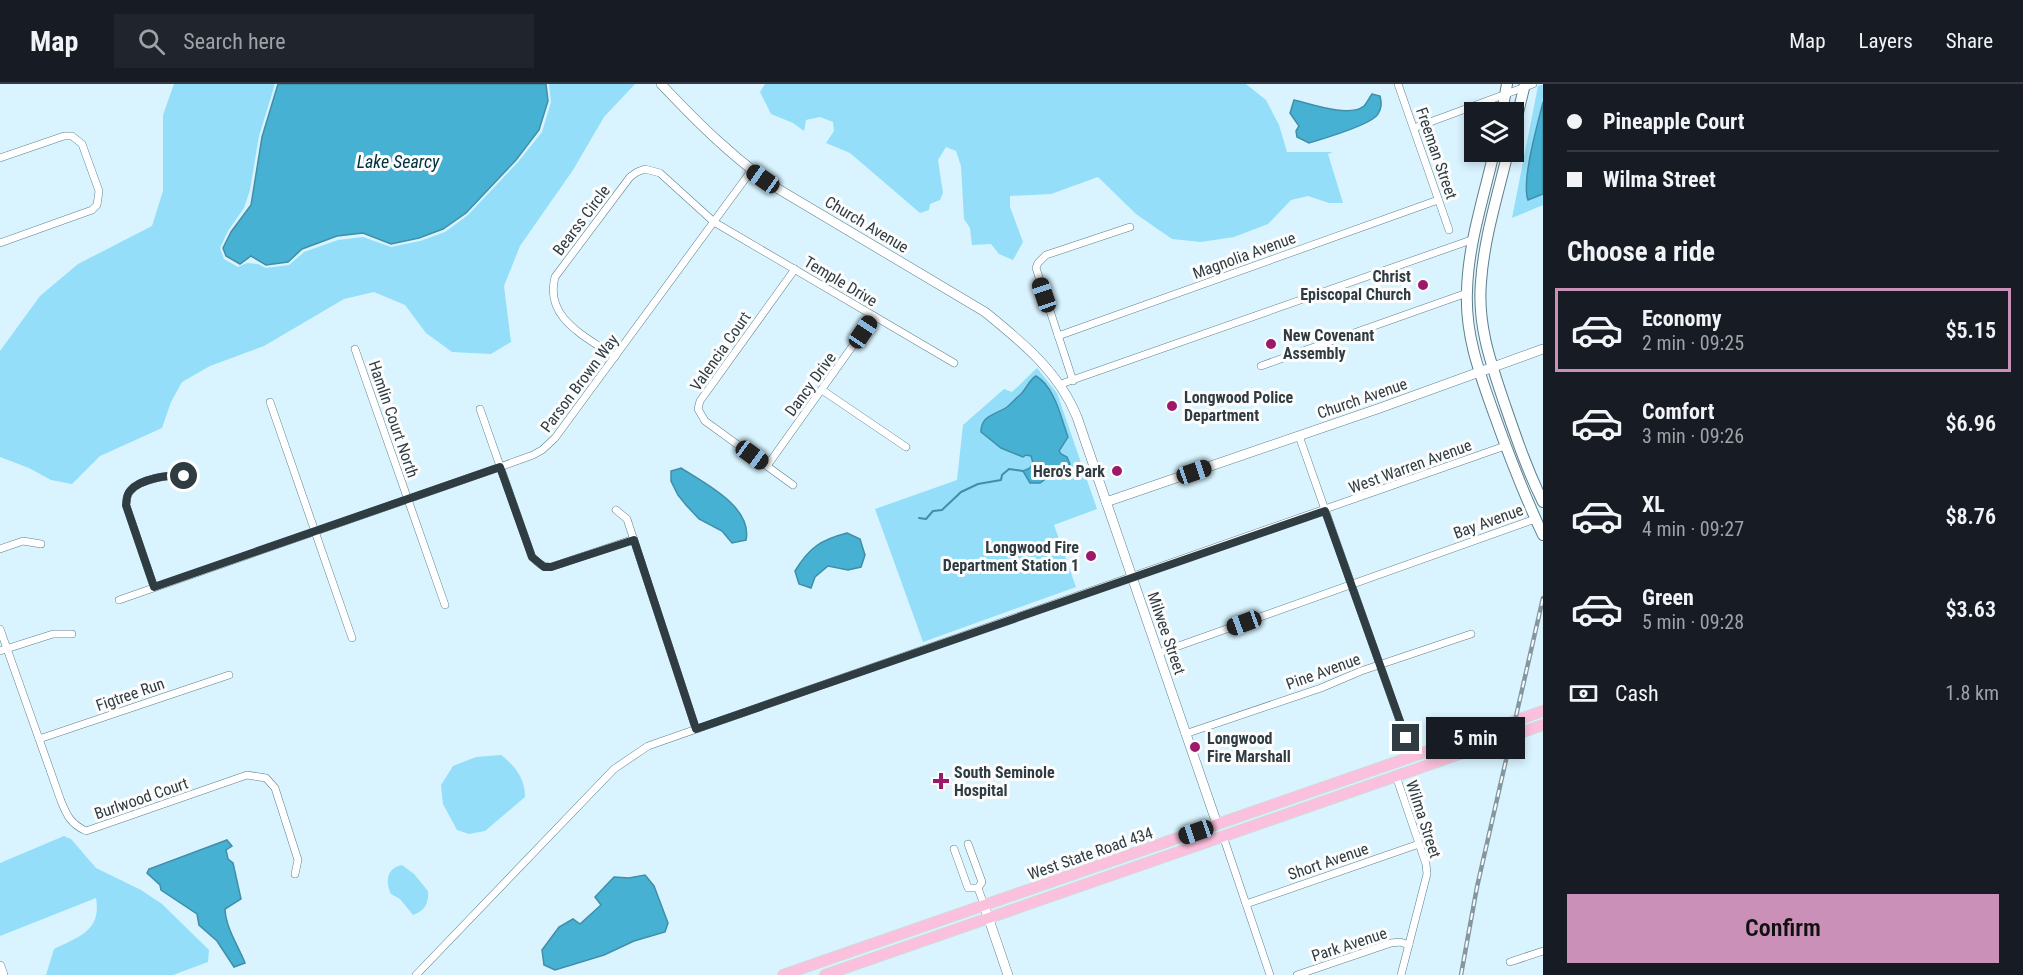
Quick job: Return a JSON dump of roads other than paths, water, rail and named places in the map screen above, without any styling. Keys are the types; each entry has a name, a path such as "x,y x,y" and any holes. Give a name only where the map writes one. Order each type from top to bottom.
{"main road":[{"path":"1523,102 1528,85"},
{"path":"1492,162 1474,239 1467,293 1468,326 1479,371 1506,446 1543,535"},
{"path":"1506,162 1482,269 1480,303 1484,340 1517,440 1543,502"},
{"path":"1474,239 1488,240"},
{"name":"West State Road 434","path":"783,975 1543,711"},
{"name":"West State Road 434","path":"825,975 1543,725"},
{"path":"1222,836 1240,816"},
{"path":"1202,843 1212,834 1217,824"}],"street":[{"name":"Church Avenue","path":"661,84 728,153 751,171 985,312 1011,333 1061,384"},
{"name":"Freeman Street","path":"1398,84 1449,230"},
{"path":"1414,128 1506,89 1528,85"},
{"path":"0,158 64,136 72,136 82,144 99,191 97,205 92,210 0,243"},
{"name":"Bearss Circle","path":"615,357 565,321 552,296 555,278 630,177 637,172 645,170 660,173 714,222"},
{"name":"Parson Brown Way","path":"119,600 500,467 533,455 548,446 751,171"},
{"name":"Magnolia Avenue","path":"1058,336 1438,200"},
{"name":"Temple Drive","path":"714,222 954,363"},
{"path":"1073,381 1036,275 1036,268 1046,255 1130,227"},
{"path":"1061,384 1474,239"},
{"name":"Valencia Court","path":"793,485 705,421 698,409 700,401 795,269"},
{"path":"1261,366 1467,293"},
{"name":"Dancy Drive","path":"767,466 874,316"},
{"name":"Hamlin Court North","path":"355,349 445,605"},
{"name":"Church Avenue","path":"1106,502 1543,349"},
{"name":"Milwee Street","path":"1061,384 1077,417 1217,824"},
{"path":"822,390 906,447"},
{"path":"270,402 352,638"},
{"path":"480,409 532,557 544,567 551,567 634,540"},
{"name":"Wilma Street","path":"1299,436 1412,756"},
{"name":"West Warren Avenue","path":"416,975 614,769 648,746 1506,446"},
{"path":"154,587 126,505 127,496 130,490 138,485 170,474 184,476"},
{"path":"616,510 627,519 696,729"},
{"name":"Bay Avenue","path":"1159,653 1535,519"},
{"path":"0,549 23,541 41,544"},
{"name":"Burlwood Court","path":"0,628 4,650 68,818 76,826 86,831 247,775 266,778 275,788 298,860 296,874"},
{"path":"4,650 53,634 72,634"},
{"name":"Pine Avenue","path":"1185,734 1471,634"},
{"name":"Figtree Run","path":"39,739 229,675"},
{"name":"Wilma Street","path":"1395,776 1427,874 1401,975"},
{"path":"1222,836 1270,975"},
{"path":"969,844 982,882 978,888"},
{"name":"Short Avenue","path":"1246,904 1419,844"},
{"path":"954,849 968,888 978,888"},
{"path":"978,888 1008,975"},
{"name":"Park Avenue","path":"1297,975 1391,943 1400,942 1409,945"},
{"path":"1510,962 1543,951"},
{"path":"0,966 3,975"}],"water":[{"name":"Lake Searcy","path":"278,84 546,84 548,101 539,130 516,160 466,213 443,229 419,238 391,244 363,233 337,236 302,249 288,262 266,265 251,256 240,264 226,256 223,248 231,232 251,205 262,137"},
{"path":"1372,94 1380,96 1381,108 1378,114 1367,123 1309,143 1297,137 1296,131 1299,126 1290,113 1294,100 1349,111 1364,106"},
{"path":"1543,102 1543,194 1528,200 1526,191 1528,166"},
{"path":"1036,376 1043,381 1053,395 1068,437 1059,451 1067,457 1070,464 1040,483 1030,483 1023,471 1030,468 1033,463 1031,456 1023,457 1001,448 981,432 983,422 1009,405"},
{"path":"681,468 714,489 735,507 746,528 746,540 732,543 722,531 699,519 686,505 671,481 671,471"},
{"path":"847,533 860,539 865,555 861,567 848,570 828,566 815,577 811,588 799,584 795,571 805,556 822,542"},
{"path":"227,840 232,846 226,850 228,859 233,863 241,899 225,909 226,916 245,963 234,967 217,941 199,925 197,914 161,890 160,885 147,873 149,869"},
{"path":"645,875 654,886 668,923 665,932 634,941 604,955 555,970 544,965 542,950 559,927 573,919 580,924 601,905 595,897 614,877 629,878"}],"waterway":[{"path":"919,518 926,519 933,511 942,510 961,492 978,484 1001,480 1002,475 1009,469 1023,471"}],"railway":[{"path":"1461,975 1477,887 1543,598"}],"place":[{"name":"Christ Episcopal Church","path":"1423,285"},
{"name":"New Covenant Assembly","path":"1271,344"},
{"name":"Longwood Police Department","path":"1172,406"},
{"name":"Hero's Park","path":"1117,471"},
{"name":"Longwood Fire Department Station 1","path":"1091,556"},
{"name":"Longwood Fire Marshall","path":"1195,747"},
{"name":"South Seminole Hospital","path":"941,781"}]}
